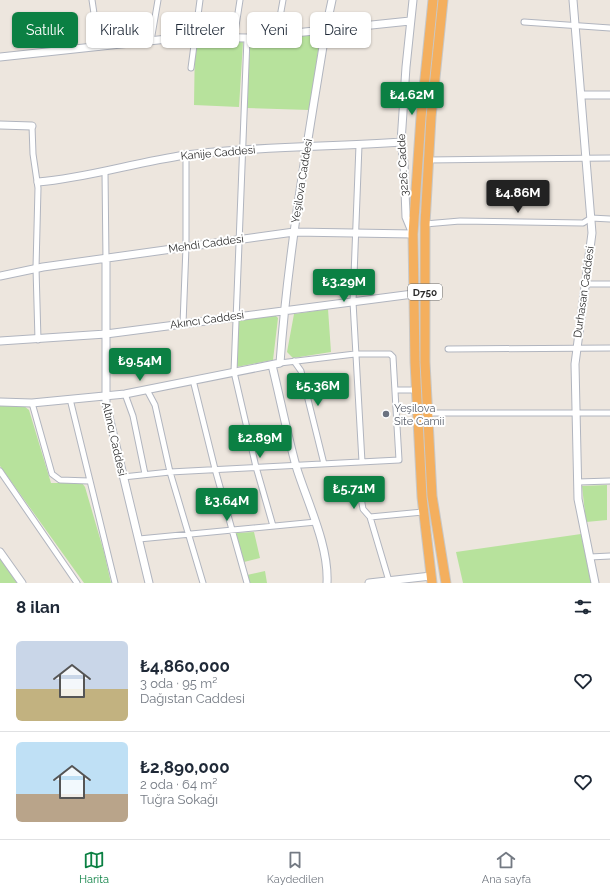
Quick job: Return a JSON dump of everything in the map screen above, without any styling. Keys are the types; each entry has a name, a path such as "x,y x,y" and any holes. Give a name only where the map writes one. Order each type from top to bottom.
{"highway":[{"name":"D750","path":"431,580 423,512 416,390 413,234 421,117 433,0"},
{"name":"D750","path":"443,0 428,160 425,224 425,362 432,496 446,583"}],"street":[{"path":"92,0 94,12"},
{"path":"153,29 158,0"},
{"path":"198,12 200,0"},
{"path":"238,12 240,0"},
{"path":"281,12 283,0"},
{"name":"Yeşilova Caddesi","path":"329,12 332,0"},
{"name":"3226. Cadde","path":"413,0 410,21 401,142 404,163 405,210 413,234"},
{"name":"Durhasan Caddesi","path":"573,0 591,218 591,246 576,348 574,375 577,413 578,482 580,513 595,583"},
{"path":"371,24 410,21"},
{"path":"524,22 610,28"},
{"path":"239,39 247,38 234,372 256,467 273,526"},
{"path":"0,57 89,48"},
{"path":"191,68 192,48"},
{"name":"Yeşilova Caddesi","path":"323,48 294,232 276,364 296,465 316,522 327,567 327,583"},
{"path":"581,95 610,95"},
{"path":"0,125 32,126 34,164 38,182 36,268 38,340"},
{"name":"Kanije Caddesi","path":"38,182 105,172 186,155 242,150 401,142"},
{"path":"359,145 352,302 362,462"},
{"path":"183,324 186,247 186,155"},
{"path":"428,160 610,158"},
{"name":"Altıncı Caddesi","path":"105,172 105,396 149,583"},
{"path":"425,224 460,221 583,223 591,218 610,219"},
{"name":"Mehdi Caddesi","path":"0,276 36,268 106,260 294,232 413,234"},
{"path":"585,284 610,284"},
{"name":"Akıncı Caddesi","path":"0,341 38,340 106,334 413,294"},
{"path":"448,349 610,348"},
{"path":"0,402 70,400 125,394 276,364 355,354 387,354 393,357 399,460 170,472 123,477"},
{"path":"294,361 301,372 324,464"},
{"path":"193,380 215,470 247,583"},
{"path":"147,390 155,405 170,472 203,583"},
{"path":"395,390 416,390"},
{"path":"125,394 133,416 145,474"},
{"path":"70,400 115,583"},
{"path":"32,402 52,474 60,480 89,481"},
{"path":"427,413 610,413"},
{"path":"0,471 77,583"},
{"path":"578,482 610,481"},
{"path":"360,492 362,509 370,517 389,581"},
{"path":"370,517 423,512"},
{"path":"139,539 316,522"},
{"path":"0,552 22,583"},
{"path":"590,557 610,556"},
{"path":"369,583 431,580"}],"green space":[{"path":"310,34 310,48 319,48 309,110 247,108 250,48 302,48 302,35"},
{"path":"239,42 243,42 239,107 194,105 195,48 239,48"},
{"path":"328,309 331,352 293,358 287,352 294,314"},
{"path":"275,315 278,318 273,360 236,367 239,319"},
{"path":"0,405 24,406 29,410 51,483 82,483 85,487 104,552 111,583 84,583 0,466"},
{"path":"607,485 607,520 586,522 582,486"},
{"path":"254,532 260,558 244,562 235,533"},
{"path":"581,534 591,583 463,583 456,552"},
{"path":"0,558 17,583 0,583"},
{"path":"265,571 267,583 249,583 247,575"}],"place":[{"name":"Yeşilova Site Camii","path":"386,414"}]}
